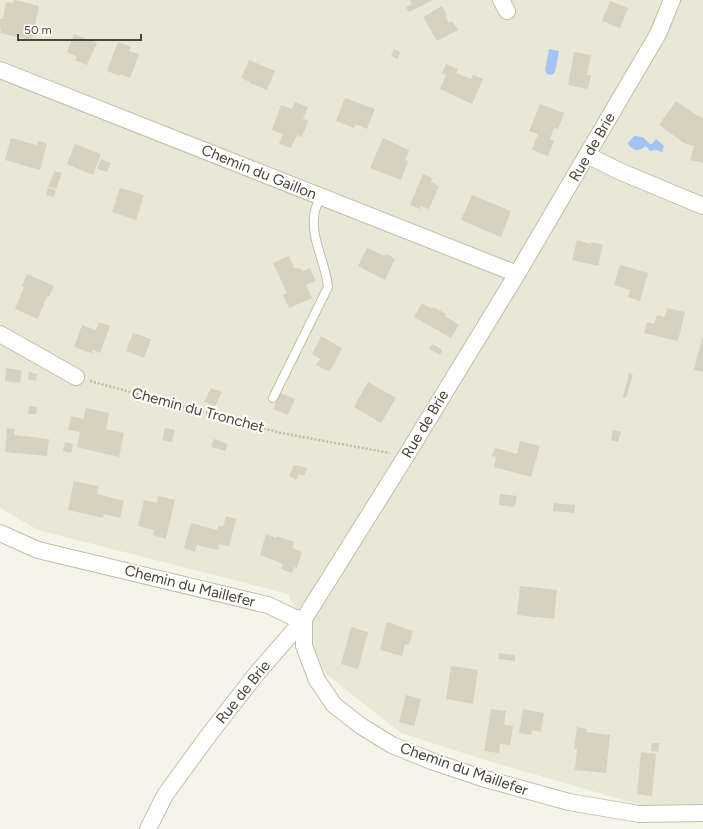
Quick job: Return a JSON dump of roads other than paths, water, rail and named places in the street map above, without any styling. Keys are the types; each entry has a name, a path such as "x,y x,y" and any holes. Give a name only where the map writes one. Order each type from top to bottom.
{"street":[{"name":"Rue de Brie","path":"148,829 165,795 211,732 258,672 304,619 517,274 658,34 672,0"},
{"name":"Chemin du Gaillon","path":"0,70 517,274"},
{"path":"587,155 703,206"},
{"path":"0,334 76,377"},
{"name":"Chemin du Maillefer","path":"0,533 38,550 268,605 295,618 304,619 304,646 317,680 334,705 361,726 392,745 434,762 531,793 569,802 639,814 703,813"}],"lane":[{"path":"273,398 328,288 327,276 315,236 315,212 320,196"}],"water":[{"path":"549,49 559,51 555,72 552,75 547,74 545,70"},
{"path":"634,136 643,137 650,144 652,144 656,139 664,146 662,152 656,150 650,151 646,146 639,150 635,150 629,146 628,143"}]}
